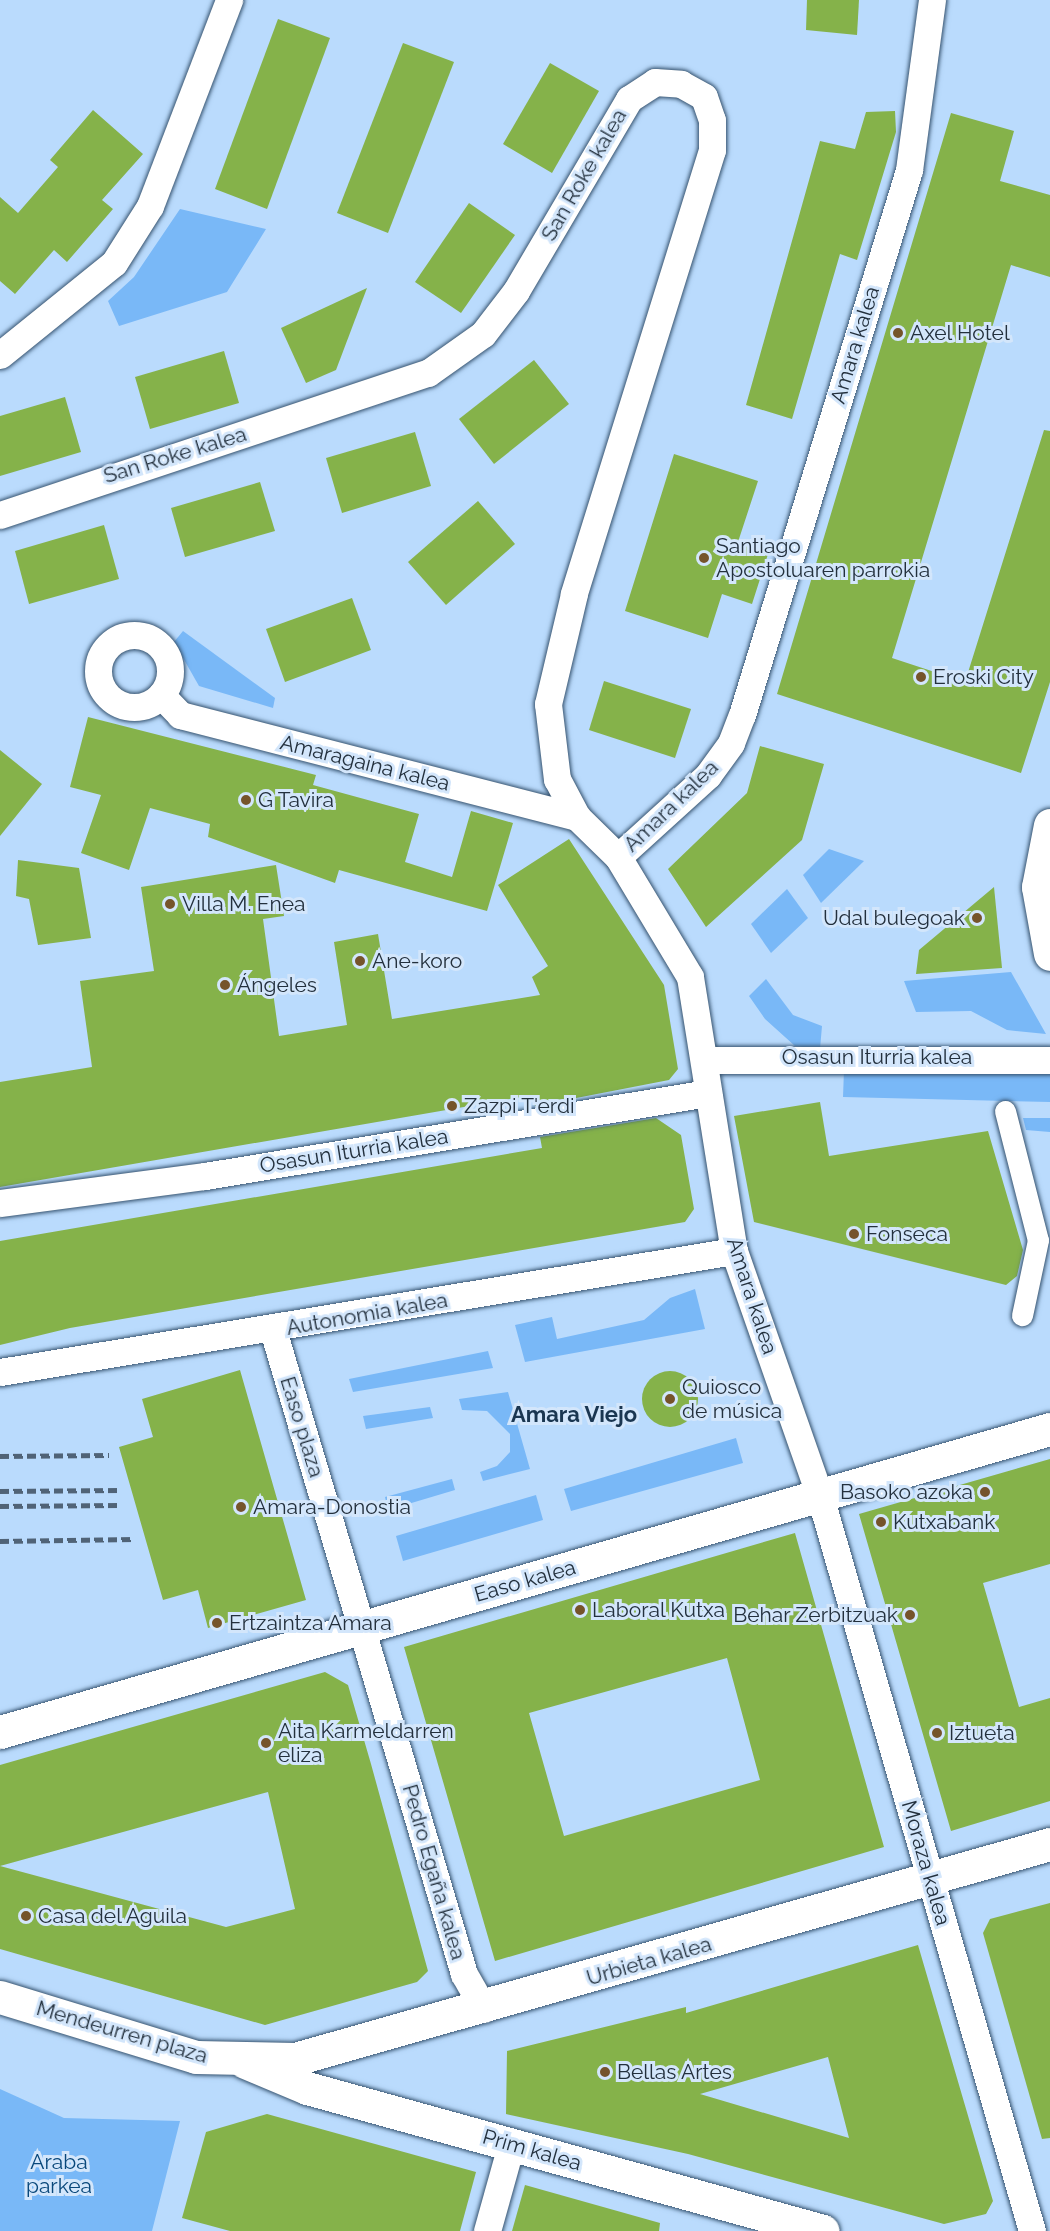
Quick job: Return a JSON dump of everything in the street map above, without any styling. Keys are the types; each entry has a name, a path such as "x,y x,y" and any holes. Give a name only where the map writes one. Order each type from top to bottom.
{"main road":[{"path":"1050,825 1038,887 1050,954"},
{"name":"Easo kalea","path":"0,1732 1050,1429"},
{"name":"Urbieta kalea","path":"245,2062 329,2053 1050,1844"},
{"name":"Mendeurren plaza","path":"0,1996 174,2052 245,2062"},
{"name":"Prim kalea","path":"245,2062 307,2088 823,2231"}],"street":[{"path":"0,355 114,263 150,206 229,0"},
{"name":"Amara kalea","path":"820,1496 734,1251 708,1093 697,1007 682,955 618,857 708,775 731,743 742,715 909,170 932,0"},
{"name":"San Roke kalea","path":"0,515 428,374 449,361 483,334 516,291 629,99 655,82 681,84 704,97 712,120 712,150 574,594 548,704 557,780 577,817"},
{"name":"Amaragaina kalea","path":"161,696 180,715 577,817"},
{"path":"577,817 618,857"},
{"name":"Osasun Iturria kalea","path":"704,1060 737,1056 1050,1060"},
{"name":"Osasun Iturria kalea","path":"0,1203 216,1174 708,1093"},
{"path":"1005,1111 1038,1240 1022,1315"},
{"name":"Autonomia kalea","path":"0,1372 273,1330 734,1251"},
{"name":"Easo plaza","path":"273,1330 362,1628"},
{"name":"Moraza kalea","path":"820,1496 1032,2231"},
{"name":"Pedro Egaña kalea","path":"362,1628 464,1974 484,2009"},
{"path":"487,2231 511,2145"}],"green space":[{"path":"180,209 266,229 227,292 119,326 108,301 134,277"},
{"path":"183,631 275,698 273,708 199,686 174,642"},
{"path":"829,849 864,861 821,903 803,875"},
{"path":"787,889 808,918 771,953 751,924"},
{"path":"1011,972 1046,1034 1007,1030 971,1011 916,1012 904,981"},
{"path":"766,979 793,1015 822,1026 820,1049 795,1046 765,1019 749,996"},
{"path":"844,1070 1050,1074 1050,1102 843,1097"},
{"path":"1023,1118 1050,1118 1050,1132 1026,1130"},
{"path":"695,1289 705,1329 525,1362 515,1325 552,1317 557,1339 644,1320 670,1298"},
{"path":"488,1351 493,1368 353,1392 349,1379"},
{"path":"508,1392 530,1469 483,1481 480,1472 497,1466 510,1452 510,1434 487,1411 462,1410 459,1399"},
{"path":"430,1407 433,1418 366,1429 363,1416"},
{"path":"736,1438 743,1463 571,1511 564,1489"},
{"path":"452,1479 455,1490 388,1510 385,1497"},
{"path":"536,1495 543,1520 403,1561 396,1536"},
{"name":"Araba parkea","path":"0,2089 64,2118 180,2121 152,2231 0,2231"}],"building":[{"path":"807,0 859,0 857,35 806,30"},
{"path":"278,19 330,38 267,209 215,189"},
{"path":"403,43 454,62 388,233 337,213"},
{"path":"550,63 599,91 552,173 503,144"},
{"path":"93,110 143,154 102,200 113,209 67,262 54,250 15,294 0,281 0,197 18,213 58,167 50,160"},
{"path":"895,111 896,132 857,260 840,254 792,419 746,405 820,141 855,149 866,112"},
{"path":"951,113 1014,131 1000,181 1050,195 1050,277 1011,265 892,658 965,682 1044,430 1050,431 1050,682 1021,773 777,694"},
{"path":"469,203 515,235 461,313 415,282"},
{"path":"367,288 336,370 306,383 281,328"},
{"path":"224,351 239,403 150,429 135,377"},
{"path":"534,360 569,404 494,464 459,419"},
{"path":"65,397 81,452 0,476 0,416"},
{"path":"415,432 431,486 342,513 326,458"},
{"path":"674,454 758,481 738,542 769,551 752,604 722,594 708,638 625,611"},
{"path":"260,482 275,531 185,557 171,508"},
{"path":"478,501 515,544 446,605 408,562"},
{"path":"104,525 119,579 29,604 15,551"},
{"path":"352,598 371,650 285,682 266,629"},
{"path":"604,681 691,709 675,758 589,730"},
{"name":"G Tavira","path":"88,717 316,775 313,785 419,814 405,862 452,877 471,811 513,823 487,911 339,870 335,883 208,837 210,824 150,808 129,870 81,853 101,795 70,787"},
{"path":"760,746 824,764 802,840 706,927 668,869 747,793"},
{"path":"0,750 42,784 0,836"},
{"path":"569,839 664,985 678,1069 669,1080 535,1106 533,1095 0,1187 0,1082 92,1067 80,981 154,971 141,887 276,865 284,916 263,919 279,1036 347,1025 334,942 378,934 392,1019 540,995 532,977 548,966 498,885"},
{"path":"18,860 79,868 91,938 38,945 29,899 16,896"},
{"name":"Udal bulegoak","path":"994,887 1002,968 916,974 919,950"},
{"path":"820,1102 829,1156 988,1131 1023,1250 1017,1276 1006,1285 754,1222 734,1116"},
{"path":"656,1118 681,1135 694,1209 685,1222 70,1328 0,1345 0,1241 542,1148 540,1137"},
{"name":"Amara-Donostia","path":"240,1370 306,1600 208,1628 198,1590 163,1600 119,1447 153,1437 142,1399"},
{"name":"Quiosco de música","path":"670,1371 681,1373 690,1379 696,1388 698,1399 696,1410 690,1419 681,1425 670,1427 659,1425 650,1419 644,1410 642,1399 644,1388 650,1379 659,1373"},
{"path":"1050,1459 1050,1564 983,1583 1019,1707 1050,1698 1050,1801 951,1831 859,1514"},
{"path":"795,1533 884,1847 495,1961 404,1647","holes":["727,1658 760,1780 564,1836 529,1713"]},
{"path":"325,1672 348,1685 428,1971 417,1982 265,2025 0,1949 0,1866 0,1765","holes":["268,1792 295,1909 226,1927 0,1866"]},
{"path":"1050,1903 1050,2138 1042,2139 983,1933 990,1919"},
{"path":"918,1945 993,2201 986,2214 944,2224 688,2154 506,2114 507,2051 686,2007 686,2013","holes":["828,2057 849,2138 700,2094"]},
{"path":"267,2114 476,2172 460,2231 230,2231 182,2218 206,2132"},
{"path":"525,2185 660,2223 659,2231 512,2231"}],"railway":[{"path":"0,1456 109,1455"},
{"path":"0,1491 121,1490"},
{"path":"0,1506 120,1505"},
{"path":"0,1541 135,1539"}],"place":[{"name":"Axel Hotel","path":"898,333"},
{"name":"Santiago Apostoluaren parrokia","path":"704,558"},
{"name":"Eroski City","path":"921,677"},
{"name":"G Tavira","path":"246,800"},
{"name":"Villa M. Enea","path":"170,904"},
{"name":"Udal bulegoak","path":"977,918"},
{"name":"Ane-koro","path":"360,961"},
{"name":"Ángeles","path":"225,985"},
{"name":"Zazpi T'erdi","path":"452,1106"},
{"name":"Fonseca","path":"854,1234"},
{"name":"Quiosco de música","path":"670,1399"},
{"name":"Basoko azoka","path":"985,1492"},
{"name":"Amara-Donostia","path":"241,1507"},
{"name":"Kutxabank","path":"881,1522"},
{"name":"Laboral Kutxa","path":"580,1610"},
{"name":"Behar Zerbitzuak","path":"910,1615"},
{"name":"Ertzaintza Amara","path":"217,1623"},
{"name":"Iztueta","path":"937,1733"},
{"name":"Aita Karmeldarren eliza","path":"266,1743"},
{"name":"Casa del Aguila","path":"26,1916"},
{"name":"Bellas Artes","path":"605,2072"}],"district":[{"name":"Amara Viejo","path":"574,1415"}]}
